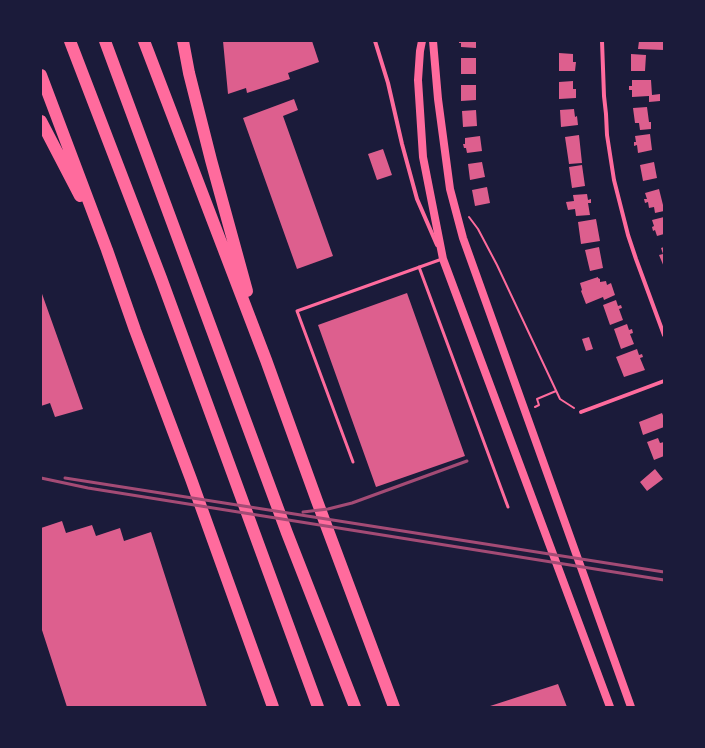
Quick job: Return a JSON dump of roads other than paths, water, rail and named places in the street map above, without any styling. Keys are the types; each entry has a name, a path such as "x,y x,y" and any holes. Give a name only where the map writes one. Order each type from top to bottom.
{"highway":[{"path":"70,41 161,278 318,707"},
{"path":"105,41 287,533 354,707"},
{"path":"144,41 266,360 394,707"},
{"path":"182,41 211,160 266,360"},
{"path":"41,75 107,250 273,707"},
{"path":"41,121 107,250"}],"main road":[{"path":"422,41 418,80 423,157 443,259 610,707"},
{"path":"433,41 438,99 450,189 462,238 631,707"}],"street":[{"path":"374,41 388,83 402,144 417,199 443,259"},
{"path":"602,41 603,90 607,135 614,180 636,259 664,335"},
{"path":"581,412 664,381"}],"lane":[{"path":"353,462 296,311 443,259"},
{"path":"419,267 508,507"}],"railway":[{"path":"303,512 328,509 352,503 467,461"},
{"path":"41,478 88,488 664,580"},
{"path":"65,478 664,572"}]}
